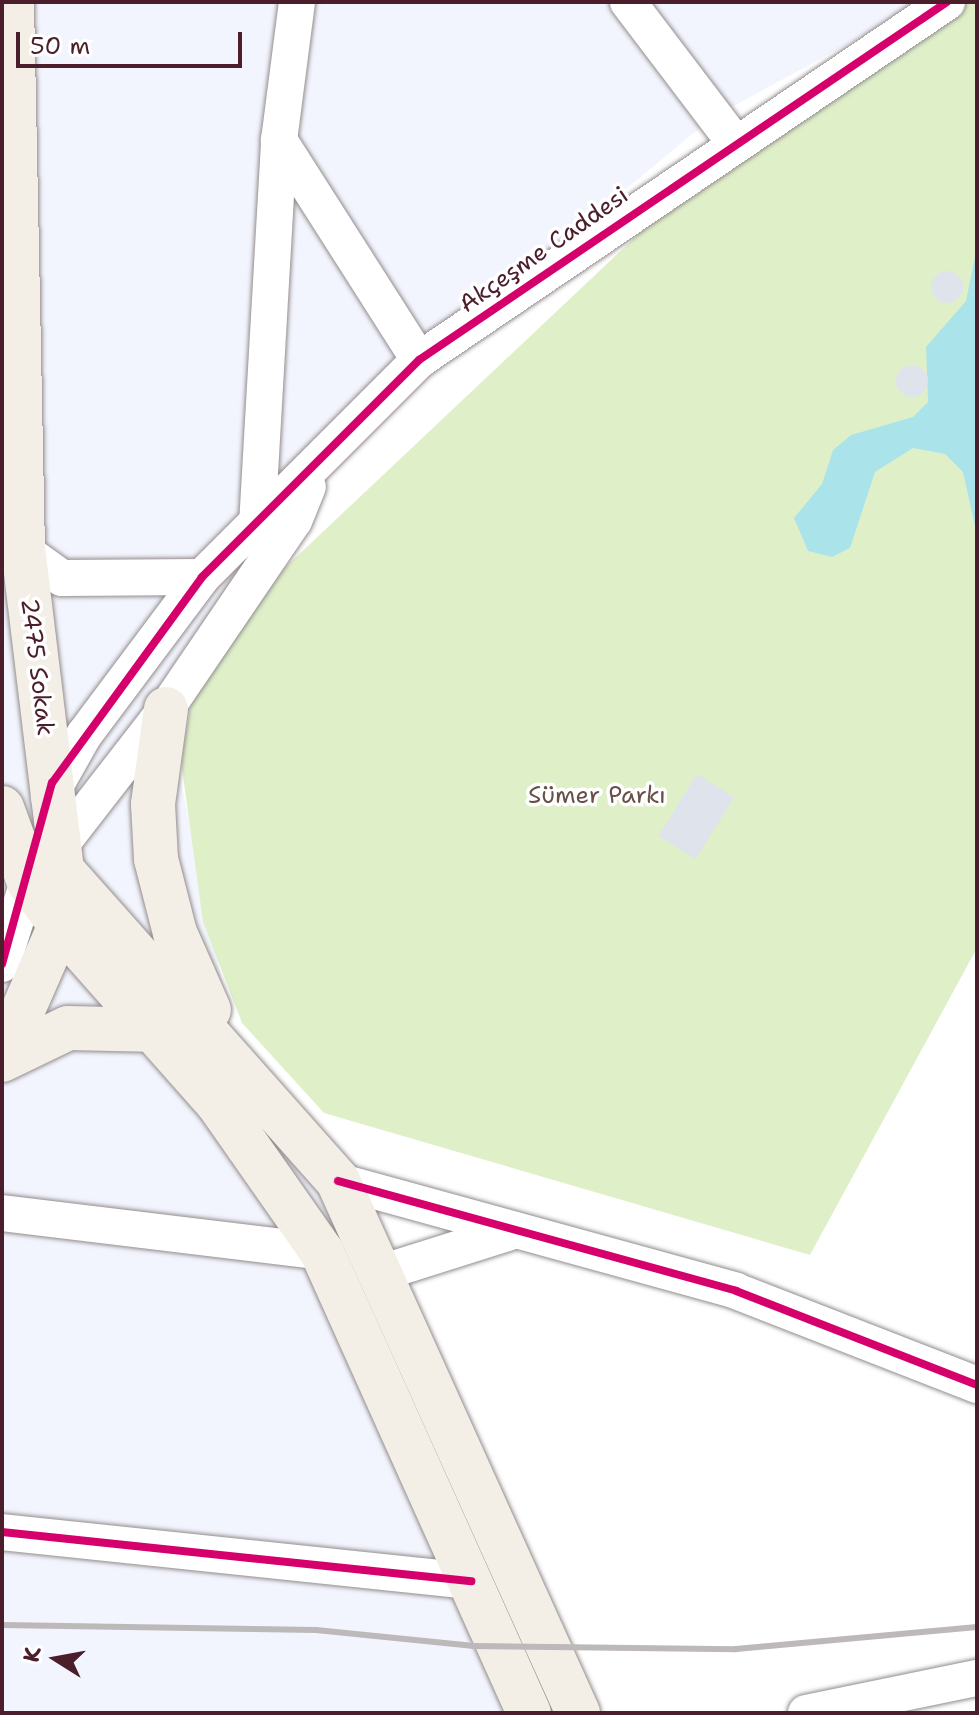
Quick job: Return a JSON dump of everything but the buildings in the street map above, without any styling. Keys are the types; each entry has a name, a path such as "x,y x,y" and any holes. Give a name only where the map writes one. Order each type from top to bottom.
{"main road":[{"name":"2475 Sokak","path":"2,1059 60,925 38,872 52,783 23,550 12,2"},
{"path":"166,709 153,804 156,859 175,933 239,1064"},
{"path":"2,808 38,872 239,1064 338,1181 384,1272 578,1713"},
{"path":"60,925 159,1030 322,1252 528,1712"},
{"path":"2,1059 68,1028 159,1030"}],"street":[{"path":"257,525 279,140 297,2"},
{"path":"628,2 735,143"},
{"name":"Akçeşme Caddesi","path":"52,783 202,577 419,360 947,2"},
{"path":"279,140 419,360"},
{"path":"2,964 38,872 166,709 294,521 317,465"},
{"path":"23,550 62,578 202,577"},
{"path":"338,1181 508,1233 585,1246 736,1291 977,1385"},
{"path":"2,1213 322,1252"},
{"path":"384,1272 508,1233"},
{"path":"2,1532 471,1581"},
{"path":"806,1713 977,1678"}],"shaded area":[{"path":"2,2 926,2 713,117 419,360 317,465 166,709 239,1064 401,1310 524,1713 2,1713"}],"green space":[{"name":"Sümer Parkı","path":"966,2 977,2 977,948 810,1255 324,1113 242,1023 203,922 181,761 192,698 276,576 735,143"}],"water":[{"path":"977,247 977,535 963,472 945,454 913,448 875,472 850,548 832,557 808,551 794,518 822,484 833,450 851,435 913,417 928,402 926,347 966,301"}],"railway":[{"path":"2,1625 316,1630 474,1646 736,1649 977,1627"}],"cycle path":[{"path":"2,964 52,783 202,577 419,360 947,2"},
{"path":"338,1181 736,1291 977,1385"},
{"path":"2,1532 471,1581"}]}
